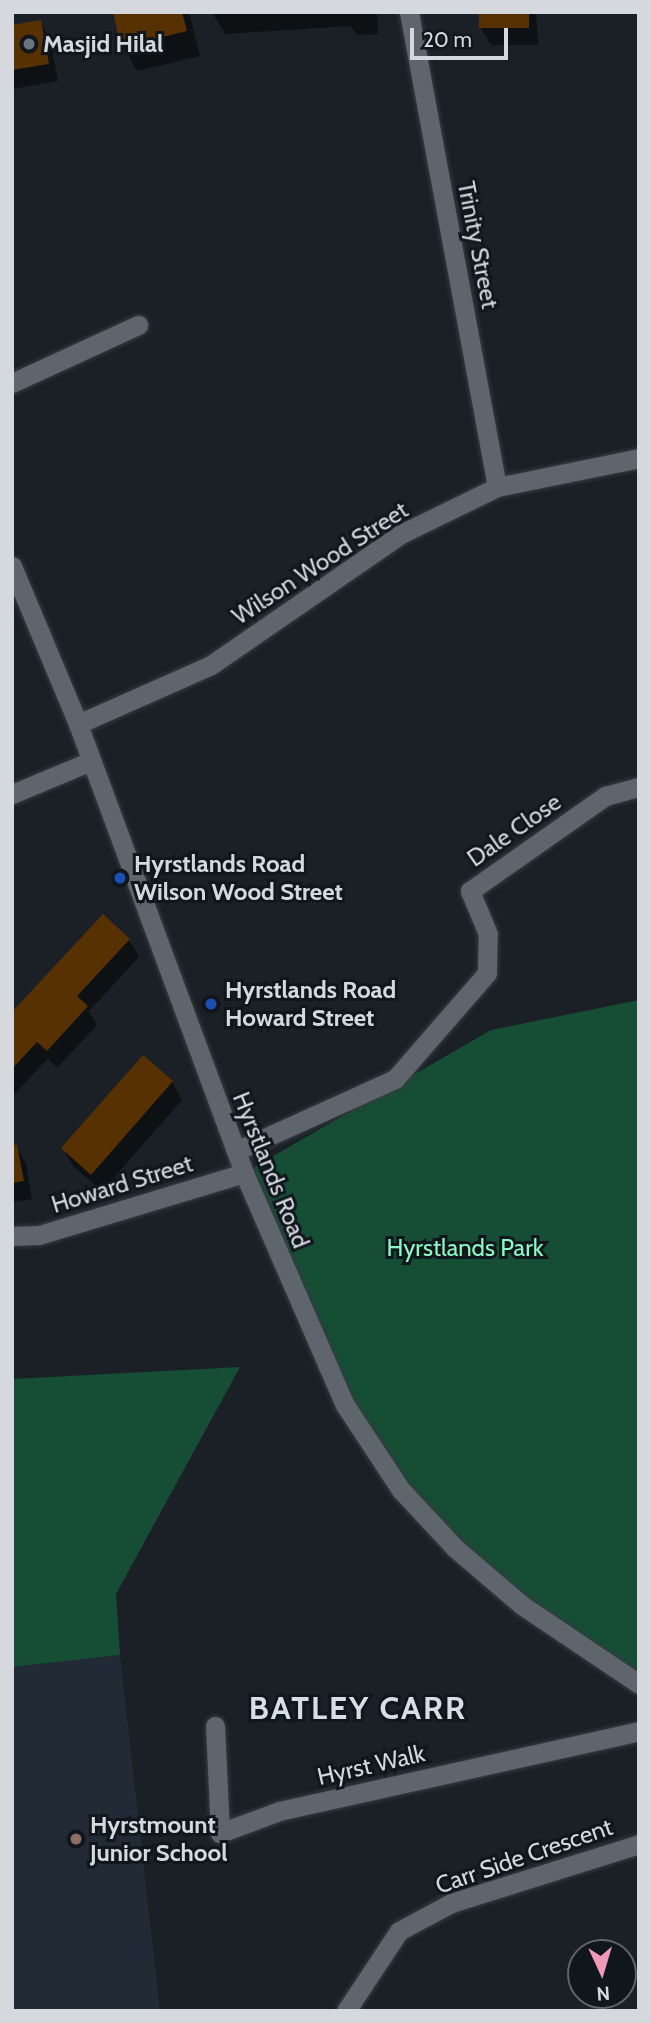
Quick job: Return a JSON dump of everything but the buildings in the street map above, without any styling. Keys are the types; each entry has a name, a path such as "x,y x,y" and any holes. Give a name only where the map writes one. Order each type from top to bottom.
{"street":[{"name":"Trinity Street","path":"409,12 497,487"},
{"path":"12,383 138,325"},
{"name":"Wilson Wood Street","path":"78,724 211,665 401,534 497,487 639,458"},
{"name":"Hyrstlands Road","path":"12,566 78,724 89,762 244,1173 345,1405 401,1490 455,1548 523,1606 639,1684"},
{"path":"12,794 89,762"},
{"name":"Dale Close","path":"236,1151 395,1079 487,973 488,934 470,891 605,796 639,788"},
{"name":"Howard Street","path":"12,1236 39,1235 244,1173"},
{"name":"Hyrst Walk","path":"215,1726 220,1833 279,1811 639,1731"},
{"name":"Carr Side Crescent","path":"346,2011 399,1931 451,1903 639,1844"}],"shaded area":[{"name":"Hyrstmount Junior School","path":"120,1655 160,2011 12,2011 12,1667"}],"green space":[{"name":"Hyrstlands Park","path":"639,1000 639,1684 455,1548 345,1405 244,1173 491,1030"},
{"path":"240,1367 116,1594 120,1655 12,1667 12,1379"}],"place":[{"name":"Masjid Hilal","path":"29,44"},
{"name":"Hyrstlands Road Wilson Wood Street","path":"120,878"},
{"name":"Hyrstlands Road Howard Street","path":"211,1004"},
{"name":"Hyrstmount Junior School","path":"76,1839"}],"district":[{"name":"BATLEY CARR","path":"358,1708"}]}
